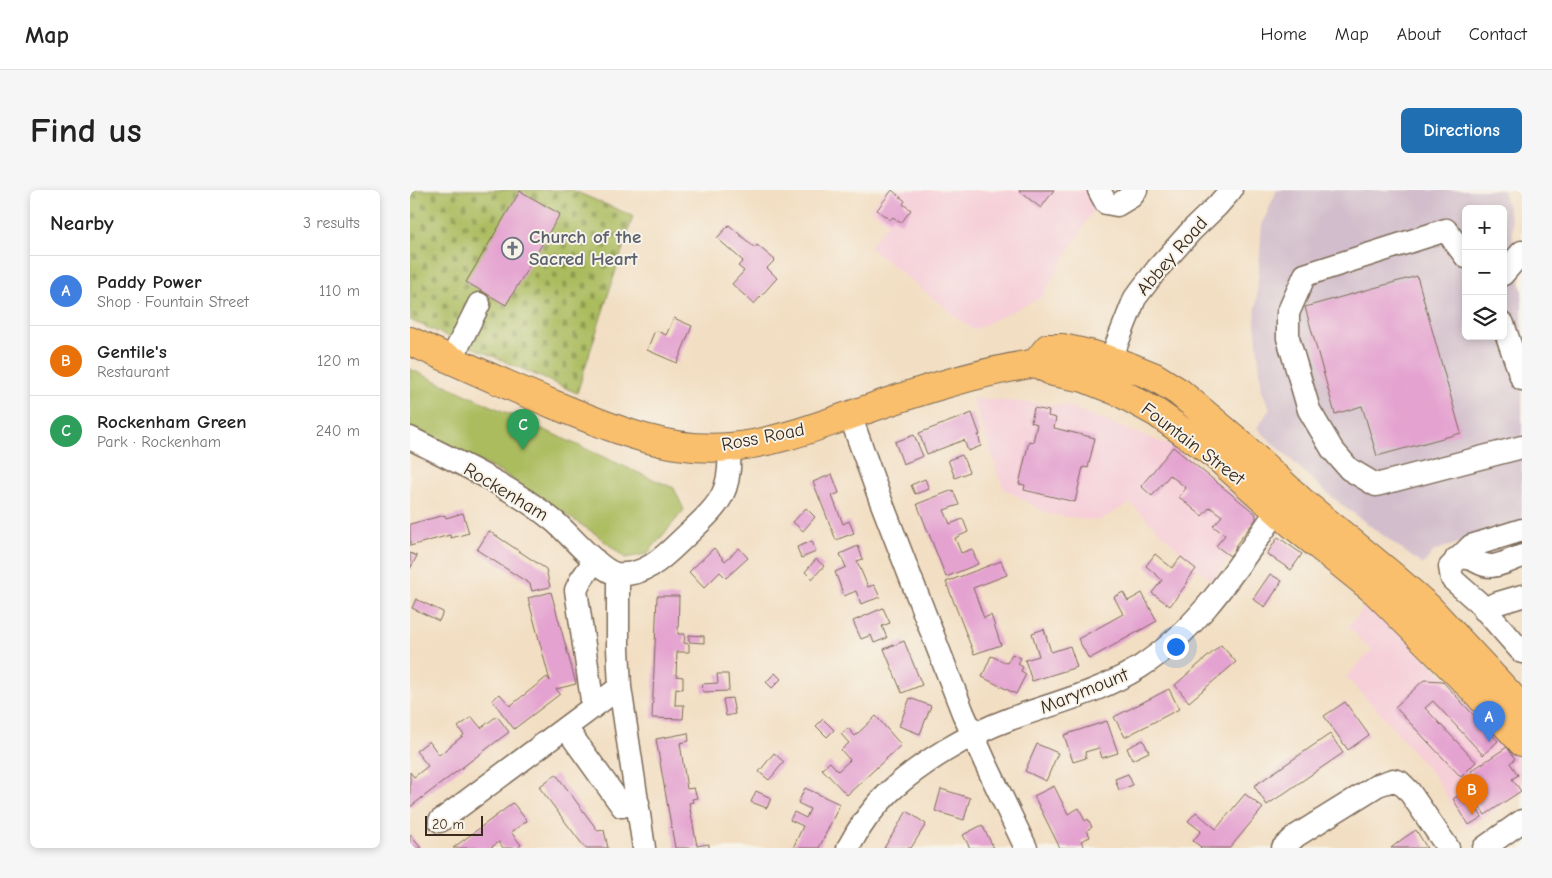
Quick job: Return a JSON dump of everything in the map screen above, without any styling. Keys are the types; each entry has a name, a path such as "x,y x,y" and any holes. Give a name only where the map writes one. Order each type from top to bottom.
{"main road":[{"name":"Ross Road","path":"410,341 588,418 643,438 678,446 701,448 729,447 778,438 950,381 990,371 1036,363"},
{"name":"Fountain Street","path":"1036,363 1048,348 1062,348 1106,372 1119,392 1140,403 1186,433 1388,603 1476,692 1522,742"},
{"name":"Fountain Street","path":"1106,372 1141,371 1179,392 1236,440 1300,500 1428,607 1522,708"}],"street":[{"path":"1099,190 1106,202 1117,205 1132,196 1136,190"},
{"path":"1192,230 1213,190"},
{"name":"Abbey Road","path":"1106,372 1135,298 1153,273 1231,190"},
{"path":"1462,252 1446,230 1304,275 1288,313 1290,347 1310,410 1332,449 1350,469 1376,485 1522,447"},
{"path":"1507,269 1522,252"},
{"path":"452,360 480,304"},
{"path":"1507,336 1522,379"},
{"path":"850,415 879,496 973,735 1026,848"},
{"name":"Rockenham","path":"410,438 527,500 556,522 603,568 618,574"},
{"path":"644,848 620,688 618,574 635,573 654,564 698,525 715,507 725,492 728,483 729,447"},
{"name":"Marymount","path":"848,848 856,832 871,812 898,783 919,767 973,735 1011,718 1099,689 1127,675 1152,659 1182,634 1202,612 1277,511"},
{"path":"1522,530 1471,546 1450,567 1452,578 1522,652"},
{"path":"1456,559 1465,556 1480,564 1492,566 1522,556"},
{"path":"593,707 576,590 594,560"},
{"path":"1484,610 1490,605 1522,596"},
{"path":"440,821 620,688"},
{"path":"566,728 622,806 638,803"},
{"path":"1283,848 1296,836 1328,816 1378,786 1393,780 1400,782 1409,791 1448,848"},
{"path":"1484,848 1522,821"}],"shaded area":[{"path":"885,190 1088,190 1094,209 1042,297 973,330 869,247 888,223 870,208"},
{"path":"1277,190 1503,190 1512,222 1514,260 1522,290 1522,522 1434,551 1423,565 1342,505 1257,428 1270,409 1262,391 1255,322 1262,225"},
{"path":"972,398 1068,406 1173,447 1256,514 1256,519 1235,546 1236,548 1212,582 1130,503 1098,521 1048,514 1003,488"},
{"path":"1369,602 1505,738 1518,758 1522,792 1467,828 1435,777 1381,714 1346,677 1372,650 1348,627"}],"green space":[{"path":"410,190 572,190 633,216 577,393 410,320"},
{"path":"410,369 674,488 684,510 647,554 625,558 597,535 504,474 410,427"}],"building":[{"path":"892,190 905,201 903,204 911,210 901,223 893,217 890,220 877,210"},
{"path":"1020,190 1054,190 1041,208"},
{"name":"Church of the Sacred Heart","path":"520,191 560,214 506,305 466,282"},
{"path":"729,225 755,248 757,245 775,260 767,268 777,278 754,304 732,284 744,271 738,266 743,261 717,238"},
{"path":"1417,276 1461,433 1377,456 1362,406 1335,414 1305,307"},
{"path":"674,318 692,326 677,363 647,350 655,330 666,335"},
{"path":"1034,408 1049,411 1048,416 1056,418 1054,428 1095,438 1088,468 1083,467 1075,502 1024,490 1025,485 1019,484 1029,441 1033,442 1037,424 1031,422"},
{"path":"972,413 980,435 978,435 981,446 968,451 964,440 927,454 919,433"},
{"path":"914,435 923,456 903,464 895,442"},
{"path":"1173,447 1256,514 1256,519 1235,546 1236,548 1230,556 1216,546 1225,535 1213,526 1222,516 1210,507 1202,516 1179,497 1186,488 1170,475 1152,496 1141,486"},
{"path":"962,455 969,472 955,478 948,460"},
{"path":"832,474 839,493 832,496 843,524 849,521 854,533 836,540 813,482"},
{"path":"925,479 929,489 915,494 911,485"},
{"path":"953,490 959,505 944,510 950,524 963,519 968,532 955,538 961,553 972,549 978,564 946,577 917,504"},
{"path":"806,508 815,517 803,531 793,522"},
{"path":"463,513 469,533 451,538 450,535 410,546 410,524 445,515 446,518"},
{"path":"489,531 546,569 550,587 532,591 530,584 477,550"},
{"path":"1278,537 1302,554 1291,570 1267,554"},
{"path":"812,541 816,552 801,558 797,547"},
{"path":"858,546 863,559 857,561 868,587 874,585 880,597 861,604 856,591 844,596 835,572 846,567 840,554"},
{"path":"714,548 725,561 739,548 748,558 726,578 720,572 704,588 689,572"},
{"path":"410,553 417,556 410,569"},
{"path":"1155,554 1172,568 1181,557 1196,569 1170,606 1152,593 1162,580 1146,566"},
{"path":"816,559 824,566 812,579 805,572"},
{"path":"1001,561 1007,575 973,588 984,618 991,615 1001,645 974,654 946,582"},
{"path":"1270,574 1282,581 1265,607 1253,599"},
{"path":"551,592 576,684 556,689 560,694 514,729 492,700 500,694 510,706 547,677 550,681 528,598"},
{"path":"1123,592 1128,601 1142,593 1157,621 1089,659 1078,639 1123,614 1114,597"},
{"path":"657,596 679,596 678,634 685,634 684,643 689,644 689,652 677,652 676,676 683,677 683,689 676,688 675,705 684,705 683,719 652,718"},
{"path":"416,599 443,612 439,621 412,608"},
{"path":"883,608 890,623 882,626 887,638 874,643 871,635 861,639 853,621"},
{"path":"1044,629 1051,652 1070,646 1077,667 1032,681 1025,660 1039,656 1032,633"},
{"path":"689,635 704,636 704,643 689,642"},
{"path":"904,641 922,685 902,693 884,649"},
{"path":"1221,645 1236,662 1189,702 1175,685"},
{"path":"1012,654 1021,658 1018,664 1023,667 1021,671 1026,674 1016,694 982,677 991,656 1007,663"},
{"path":"775,673 781,679 772,688 766,682"},
{"path":"717,674 728,674 729,691 703,692 702,684 718,683"},
{"path":"1424,680 1442,681 1498,741 1483,755 1433,701 1425,708 1476,762 1461,777 1395,707"},
{"path":"1169,689 1179,709 1125,737 1114,717"},
{"path":"732,698 735,714 726,716 723,699"},
{"path":"910,698 931,706 920,734 899,726"},
{"path":"1345,702 1369,735 1348,750 1324,716"},
{"path":"497,716 509,732 410,807 410,772 414,777 428,766 416,751 429,741 439,755 464,735 458,727 472,717 481,728"},
{"path":"876,716 901,745 847,795 822,769 830,762 838,771 850,760 841,750 849,743 841,734 848,728 855,736"},
{"path":"823,719 834,730 827,737 816,726"},
{"path":"1107,721 1118,753 1102,758 1099,748 1085,752 1086,758 1073,762 1064,735"},
{"path":"688,733 689,741 680,743 687,789 694,788 697,798 692,799 693,802 689,803 697,846 709,844 709,848 675,848 656,739"},
{"path":"1330,734 1343,753 1267,805 1254,786"},
{"path":"1143,740 1149,752 1132,760 1127,748"},
{"path":"1037,744 1058,753 1046,781 1025,771"},
{"path":"1507,747 1515,759 1510,763 1518,775 1512,779 1521,791 1485,815 1477,802 1483,799 1474,786 1480,783 1471,771"},
{"path":"774,753 784,762 769,780 759,772"},
{"path":"556,774 598,831 604,830 608,848 585,848 539,787"},
{"path":"1128,774 1133,785 1119,790 1115,779"},
{"path":"1054,786 1068,814 1079,808 1085,821 1088,819 1092,827 1087,830 1090,837 1081,841 1085,848 1060,848 1034,796"},
{"path":"805,788 840,804 819,848 793,848 803,826 790,820 794,812 806,818 810,809 798,803"},
{"path":"941,789 970,798 964,820 935,811"},
{"path":"756,791 771,798 767,808 751,802"},
{"path":"1465,791 1482,817 1469,825 1453,799"},
{"path":"1245,794 1263,808 1230,848 1200,848 1193,841 1201,831 1188,821 1196,812 1216,829"},
{"path":"513,803 527,821 511,832 521,845 518,848 503,848 499,842 490,848 453,848"},
{"path":"907,811 926,824 911,848 884,848"},
{"path":"982,825 994,848 970,848 963,835"},
{"path":"1416,830 1427,848 1391,848 1401,840"},
{"path":"410,834 416,842 421,848 410,848"}],"place":[{"name":"Church of the Sacred Heart","path":"513,248"},
{"name":"Rockenham Green","path":"523,450"},
{"name":"Paddy Power","path":"1489,742"},
{"name":"Gentile's","path":"1472,815"}]}
